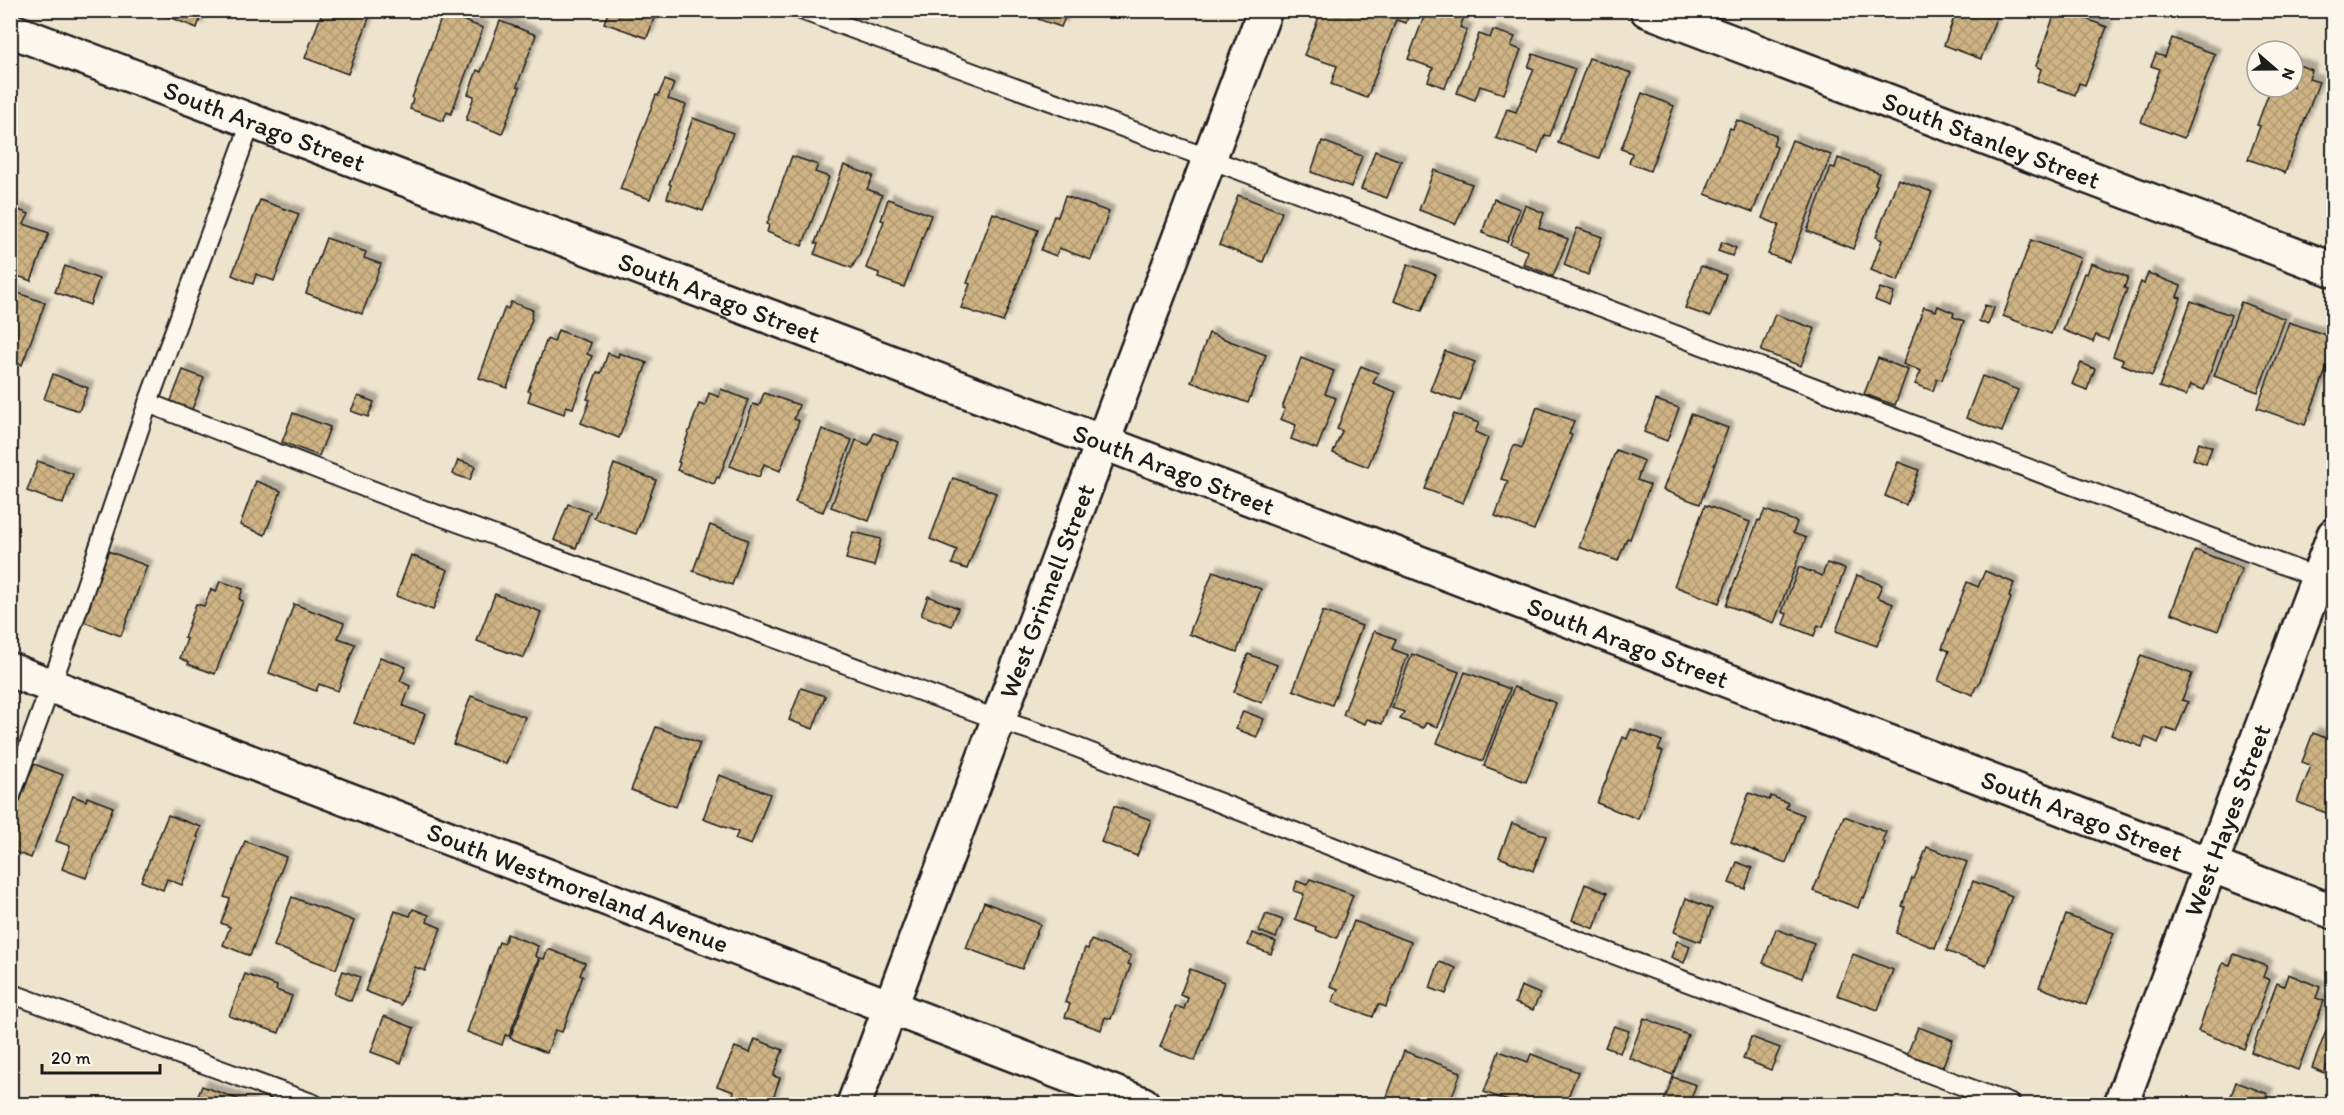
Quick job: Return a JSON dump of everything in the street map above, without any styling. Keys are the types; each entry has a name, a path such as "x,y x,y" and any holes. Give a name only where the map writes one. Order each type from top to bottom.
{"street":[{"name":"West Grinnell Street","path":"854,1104 1265,10"},
{"name":"South Stanley Street","path":"1647,10 2334,270"},
{"name":"South Arago Street","path":"10,30 1103,442 2334,912"},
{"name":"West Hayes Street","path":"2121,1104 2211,866 2326,581 2334,535"},
{"name":"South Westmoreland Avenue","path":"10,670 1143,1104"}],"lane":[{"path":"801,10 1210,159 2326,581"},
{"path":"10,798 52,686 147,403 252,120"},
{"path":"147,403 397,500 1045,735 1474,902 2012,1104"},
{"path":"10,993 314,1104"}],"building":[{"path":"151,10 203,10 197,28"},
{"path":"323,10 372,10 348,74 305,58"},
{"path":"609,10 657,10 647,38 604,23"},
{"path":"1041,10 1068,10 1061,27 1038,19"},
{"path":"1318,10 1410,10 1406,23 1396,20 1367,98 1331,84 1337,66 1304,55 1321,12"},
{"path":"1435,10 1447,10 1464,17 1460,27 1467,30 1445,88 1428,81 1433,68 1408,59 1425,14 1433,17"},
{"path":"1952,10 1999,10 1981,59 1944,45 1956,12"},
{"path":"2056,10 2063,10 2107,27 2085,85 2079,83 2075,95 2037,81 2041,69 2036,66"},
{"path":"443,13 483,28 451,114 447,112 443,121 410,109"},
{"path":"500,21 536,35 502,134 466,120 474,96 468,94 477,70 481,72"},
{"path":"1493,30 1515,37 1511,46 1521,50 1504,94 1480,86 1475,100 1457,93 1479,34 1490,38"},
{"path":"2172,38 2215,54 2184,138 2141,122 2160,69 2151,66 2156,54 2165,57"},
{"path":"1533,54 1575,69 1550,136 1545,135 1538,153 1496,138 1507,109 1516,112 1534,69 1528,67"},
{"path":"1589,58 1631,73 1599,158 1558,143"},
{"path":"2305,67 2312,70 2309,79 2319,82 2285,173 2248,159 2260,126 2257,125 2267,99 2305,99"},
{"path":"665,80 674,84 668,99 686,105 650,199 620,189 656,95 658,96"},
{"path":"1642,93 1674,106 1650,171 1629,163 1632,153 1621,149"},
{"path":"693,118 733,133 703,211 667,198 671,185 669,184"},
{"path":"1737,120 1776,135 1773,145 1777,147 1753,212 1705,194 1730,128 1733,129"},
{"path":"1792,140 1831,155 1790,262 1768,254 1779,225 1762,218"},
{"path":"1322,141 1362,156 1351,187 1311,172"},
{"path":"1375,151 1401,161 1387,198 1361,189"},
{"path":"792,156 818,165 815,172 829,177 802,246 767,232 769,225 767,224"},
{"path":"1838,158 1879,173 1875,184 1877,185 1853,249 1807,231 1831,167 1835,168"},
{"path":"844,165 873,176 867,189 882,195 852,268 814,254 818,244 815,243"},
{"path":"1434,170 1472,184 1456,224 1419,210"},
{"path":"1898,179 1932,192 1898,281 1871,270 1882,240 1876,237"},
{"path":"1238,195 1282,212 1263,262 1219,245"},
{"path":"1065,196 1109,212 1091,260 1059,248 1056,256 1041,250 1054,216 1058,217"},
{"path":"888,199 931,215 904,287 878,278 879,273 866,268 884,221 881,220"},
{"path":"1494,199 1520,209 1507,242 1482,233"},
{"path":"260,200 299,214 274,281 256,274 253,284 232,275"},
{"path":"1525,205 1544,213 1539,228 1568,239 1553,276 1523,264 1528,251 1510,244"},
{"path":"16,209 29,214 24,224 49,233 31,281 10,273 10,217 13,218"},
{"path":"993,213 1038,230 1003,322 961,308 970,284 967,283"},
{"path":"1577,228 1602,237 1588,275 1564,265"},
{"path":"326,238 366,252 364,258 381,264 362,314 306,293"},
{"path":"2031,240 2080,258 2051,334 2003,316"},
{"path":"1722,242 1736,248 1732,256 1718,251"},
{"path":"2091,263 2128,277 2124,288 2127,289 2108,340 2096,335 2093,342 2063,330 2084,273 2087,274"},
{"path":"1408,264 1436,275 1422,311 1394,301"},
{"path":"65,266 99,279 90,305 55,292"},
{"path":"1701,266 1726,275 1710,317 1685,308"},
{"path":"2148,273 2181,286 2177,297 2181,298 2152,376 2121,364 2123,360 2113,356 2141,282 2144,284"},
{"path":"1880,288 1894,293 1890,306 1875,300"},
{"path":"10,290 45,303 22,365 10,361"},
{"path":"2191,301 2231,315 2204,390 2190,385 2186,396 2159,387"},
{"path":"511,302 533,310 532,319 507,388 479,378 505,307 508,309"},
{"path":"2241,302 2285,319 2258,392 2214,376"},
{"path":"1985,305 1994,308 1988,325 1979,321"},
{"path":"1938,306 1954,313 1953,317 1964,321 1942,380 1937,379 1933,391 1915,384 1921,371 1903,364 1924,307 1936,311"},
{"path":"1775,314 1815,329 1801,366 1761,351"},
{"path":"2289,322 2334,338 2334,349 2305,425 2257,408"},
{"path":"558,330 591,343 587,354 592,356 573,408 566,406 564,414 528,401 531,392 528,391 547,339 554,342"},
{"path":"1209,333 1266,355 1248,403 1191,382"},
{"path":"1445,351 1475,362 1460,401 1430,390"},
{"path":"608,353 618,357 619,353 647,363 619,438 581,423 597,372 601,373"},
{"path":"1301,358 1334,371 1325,394 1336,398 1317,449 1291,439 1296,425 1280,419"},
{"path":"1878,358 1908,370 1895,405 1864,394"},
{"path":"2081,363 2095,369 2087,390 2072,384"},
{"path":"1361,366 1378,373 1373,383 1396,392 1368,467 1333,453 1342,431 1337,429"},
{"path":"183,370 204,378 191,412 170,403"},
{"path":"53,374 88,388 79,411 44,399"},
{"path":"1982,376 2018,390 2002,432 1966,418"},
{"path":"721,389 748,400 719,478 717,477 714,484 677,470 699,404 705,406 709,393 719,397"},
{"path":"764,393 799,405 794,419 799,421 780,471 764,464 759,477 730,466 753,404 759,406"},
{"path":"358,396 374,402 368,417 351,411"},
{"path":"1656,400 1679,408 1667,441 1644,432"},
{"path":"1537,407 1574,421 1569,434 1572,435 1534,530 1495,516 1508,481 1501,479 1514,445 1522,448"},
{"path":"293,413 330,427 319,456 282,442"},
{"path":"1454,414 1479,423 1475,432 1488,438 1463,503 1425,489"},
{"path":"1691,414 1728,428 1700,504 1663,490"},
{"path":"822,429 852,440 823,512 795,502"},
{"path":"874,433 898,442 869,521 831,507 856,440 869,445"},
{"path":"2199,442 2212,447 2206,464 2193,459"},
{"path":"1616,450 1644,461 1637,480 1650,485 1630,539 1627,538 1618,561 1579,547"},
{"path":"458,460 475,466 470,480 453,474"},
{"path":"38,461 73,474 63,504 27,491"},
{"path":"1898,462 1919,470 1906,505 1885,496"},
{"path":"614,464 656,480 636,534 594,518"},
{"path":"953,478 996,493 967,569 952,564 957,550 930,539"},
{"path":"256,481 281,491 265,535 240,525"},
{"path":"568,504 590,512 576,548 554,540"},
{"path":"1705,505 1750,522 1719,603 1674,586"},
{"path":"1765,510 1797,522 1793,533 1806,538 1774,623 1726,605 1758,520 1760,521"},
{"path":"710,525 748,540 732,585 693,571"},
{"path":"853,532 881,539 874,566 846,559"},
{"path":"2195,550 2242,568 2218,631 2171,613"},
{"path":"108,551 147,566 121,636 84,622 91,603 89,601"},
{"path":"411,555 448,570 433,610 396,596"},
{"path":"1827,563 1845,569 1823,627 1818,625 1814,636 1783,624 1787,614 1782,612 1799,567 1822,576"},
{"path":"1213,571 1261,589 1237,652 1189,634"},
{"path":"1985,571 2014,583 2009,597 2011,598 1973,695 1938,681 1949,651 1942,648 1967,582 1978,587"},
{"path":"1857,575 1882,585 1877,597 1893,604 1877,646 1836,631"},
{"path":"220,581 243,589 239,599 243,601 215,674 188,664 189,662 180,658 187,639 184,638 196,604 204,606 211,589 216,592"},
{"path":"495,594 541,612 524,658 477,641"},
{"path":"928,596 958,608 952,626 921,615"},
{"path":"294,604 344,623 338,638 355,644 338,691 319,684 316,691 269,673"},
{"path":"1323,611 1362,626 1332,705 1293,690"},
{"path":"1374,631 1396,639 1392,649 1408,655 1382,724 1367,719 1365,724 1343,715"},
{"path":"1248,654 1277,665 1262,703 1234,692"},
{"path":"1412,654 1459,672 1438,727 1426,723 1423,728 1400,719 1404,712 1392,708"},
{"path":"2141,655 2192,674 2182,700 2188,702 2176,732 2164,728 2158,743 2145,737 2142,747 2111,735"},
{"path":"380,657 406,667 400,681 410,686 403,706 425,714 414,744 354,723"},
{"path":"1465,672 1510,689 1483,761 1437,743"},
{"path":"1514,687 1556,703 1526,782 1484,766"},
{"path":"801,688 825,696 813,729 789,720"},
{"path":"471,696 525,717 506,764 453,744"},
{"path":"1243,711 1264,719 1257,737 1236,729"},
{"path":"656,727 700,743 676,807 631,790"},
{"path":"1631,729 1662,741 1658,750 1663,751 1638,819 1597,803 1623,737 1627,739"},
{"path":"2313,733 2334,741 2334,816 2297,802 2311,766 2302,762"},
{"path":"34,764 63,775 31,858 10,850 10,827"},
{"path":"719,775 770,794 751,845 735,839 738,832 703,819"},
{"path":"1749,793 1769,800 1771,796 1788,803 1786,808 1804,815 1786,863 1731,842"},
{"path":"73,796 86,801 87,797 113,807 86,878 62,869 70,846 56,841"},
{"path":"1114,806 1151,820 1137,856 1101,842"},
{"path":"168,815 201,827 182,885 167,879 163,890 141,881"},
{"path":"1844,816 1886,832 1882,841 1885,843 1858,908 1813,891"},
{"path":"1512,823 1546,836 1533,871 1499,857"},
{"path":"245,841 286,857 250,956 223,945 230,927 221,923 230,899 224,897"},
{"path":"1927,847 1967,862 1935,948 1896,933 1912,878 1914,879"},
{"path":"1737,862 1752,868 1745,889 1729,883"},
{"path":"1310,879 1353,895 1337,938 1295,919 1304,894 1294,891 1297,881 1307,885"},
{"path":"1973,881 2012,896 1986,966 1946,951"},
{"path":"1585,884 1607,893 1594,929 1572,920"},
{"path":"292,897 354,921 336,969 274,946"},
{"path":"1686,898 1712,909 1700,942 1674,932"},
{"path":"984,902 1040,924 1022,969 966,948"},
{"path":"413,909 429,915 427,922 441,928 425,971 415,967 401,1005 365,991 395,911 410,916"},
{"path":"1266,914 1283,920 1276,938 1259,931"},
{"path":"2066,915 2114,933 2086,1005 2039,987"},
{"path":"1354,921 1411,942 1386,1007 1378,1004 1373,1017 1332,1002 1338,989 1330,986"},
{"path":"1776,929 1814,943 1802,978 1763,963"},
{"path":"1252,933 1276,942 1271,954 1248,945"},
{"path":"507,934 538,946 535,956 539,958 509,1036 505,1035 502,1045 467,1032 499,942 504,944"},
{"path":"1091,940 1131,956 1128,964 1131,965 1111,1019 1105,1017 1101,1030 1065,1017 1070,1004 1065,1002 1085,948 1088,949"},
{"path":"1677,941 1690,946 1684,963 1671,957"},
{"path":"548,949 585,963 580,975 583,976 562,1032 555,1030 547,1053 510,1038 541,958 544,959"},
{"path":"1853,954 1893,970 1878,1010 1837,995"},
{"path":"2234,954 2267,966 2263,977 2270,980 2244,1049 2198,1031 2223,963 2230,965"},
{"path":"1439,962 1456,968 1446,994 1430,988"},
{"path":"1190,969 1224,982 1195,1061 1160,1047 1176,1006 1184,1009 1188,998 1180,995"},
{"path":"343,971 360,977 351,1001 334,994"},
{"path":"245,974 277,986 276,990 292,996 279,1033 229,1016"},
{"path":"2288,974 2320,987 2316,998 2324,1001 2298,1070 2251,1052 2277,983 2284,986"},
{"path":"1521,986 1540,994 1533,1010 1515,1003"},
{"path":"2334,1010 2334,1067 2327,1065 2324,1073 2312,1068"},
{"path":"384,1016 414,1028 401,1063 371,1052"},
{"path":"1644,1018 1688,1035 1673,1075 1629,1058"},
{"path":"1614,1026 1629,1031 1620,1053 1605,1047"},
{"path":"1918,1027 1953,1040 1939,1076 1904,1062"},
{"path":"1751,1037 1780,1048 1771,1070 1743,1059"},
{"path":"755,1039 783,1050 773,1076 780,1078 771,1104 729,1104 734,1092 717,1086 735,1047 750,1053"},
{"path":"1404,1051 1461,1072 1449,1104 1399,1104 1386,1099"},
{"path":"1499,1051 1528,1062 1531,1054 1578,1072 1565,1104 1516,1104 1484,1092"},
{"path":"1673,1077 1696,1085 1689,1104 1663,1104"},
{"path":"2236,1082 2268,1094 2264,1104 2228,1104"},
{"path":"202,1086 251,1104 195,1104"}]}
